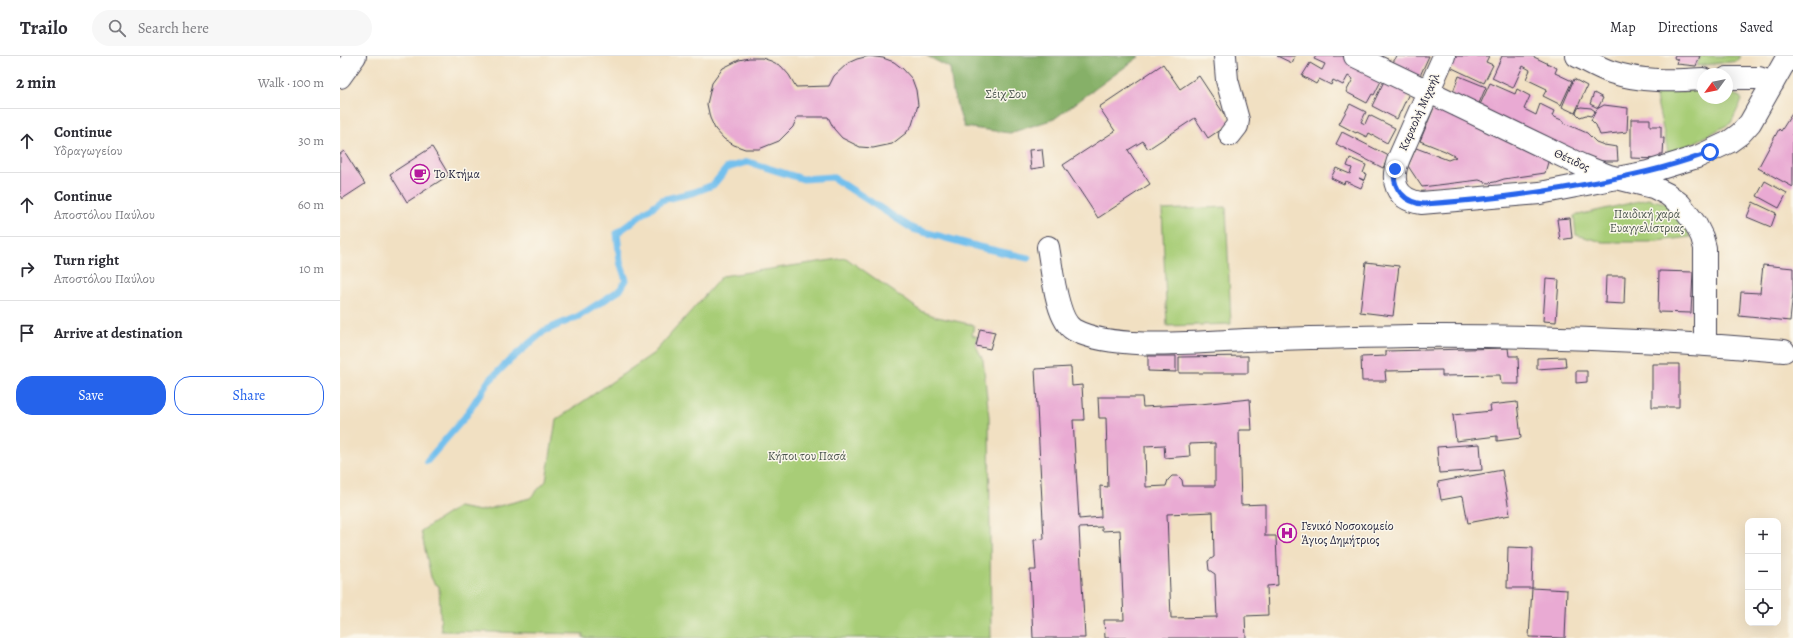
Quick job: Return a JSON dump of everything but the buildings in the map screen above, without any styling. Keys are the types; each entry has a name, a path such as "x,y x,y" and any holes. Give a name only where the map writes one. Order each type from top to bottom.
{"street":[{"path":"340,77 355,56"},
{"path":"1225,56 1227,80 1238,120 1238,126 1230,135"},
{"name":"Θέτιδος","path":"1355,56 1581,165 1618,178 1653,187 1673,197 1690,216 1700,231 1705,248 1705,344"},
{"name":"Καραολή Μιχαήλ","path":"1444,56 1395,169 1394,180 1401,194 1408,199 1421,204 1540,192 1618,178"},
{"path":"1577,56 1610,72 1629,77 1667,80 1697,79"},
{"path":"1618,178 1673,166 1710,152 1729,142 1740,134 1750,123 1788,56"},
{"path":"1733,78 1759,78 1773,83"},
{"path":"1048,248 1059,304 1065,322 1073,329 1082,333 1115,340 1163,343 1413,336 1532,338 1705,344 1784,352"}],"green space":[{"name":"Σέιχ Σου","path":"927,56 1140,56 1054,119 1010,133 964,127 953,93 950,68"},
{"path":"1700,56 1741,56 1738,61 1696,66"},
{"path":"1697,90 1697,104 1733,104 1733,94 1740,97 1742,100 1731,123 1669,156 1655,93"},
{"name":"Παιδική χαρά Ευαγγελίστριας","path":"1648,199 1670,204 1691,237 1649,242 1603,242 1576,235 1574,216"},
{"path":"1226,207 1231,324 1167,326 1162,210"},
{"name":"Κήποι του Πασά","path":"846,258 921,311 937,317 974,325 972,335 978,337 976,346 983,360 989,417 991,638 583,638 583,634 441,631 439,586 434,583 431,577 421,531 458,507 480,511 530,498 546,481 556,420 654,353 722,276"}],"waterway":[{"path":"427,461 465,417 488,382 510,360 544,331 579,316 620,290 626,280 620,262 617,233 662,200 695,192 713,185 727,168 748,162 803,179 832,177 913,229 979,247 1028,258"}],"place":[{"name":"Το Κτήμα","path":"420,174"},
{"name":"Γενικό Νοσοκομείο Άγιος Δημήτριος","path":"1287,533"}],"route":[{"path":"1395,169 1394,180 1401,194 1412,201 1424,204 1523,195 1591,184 1663,169 1710,152"}]}
